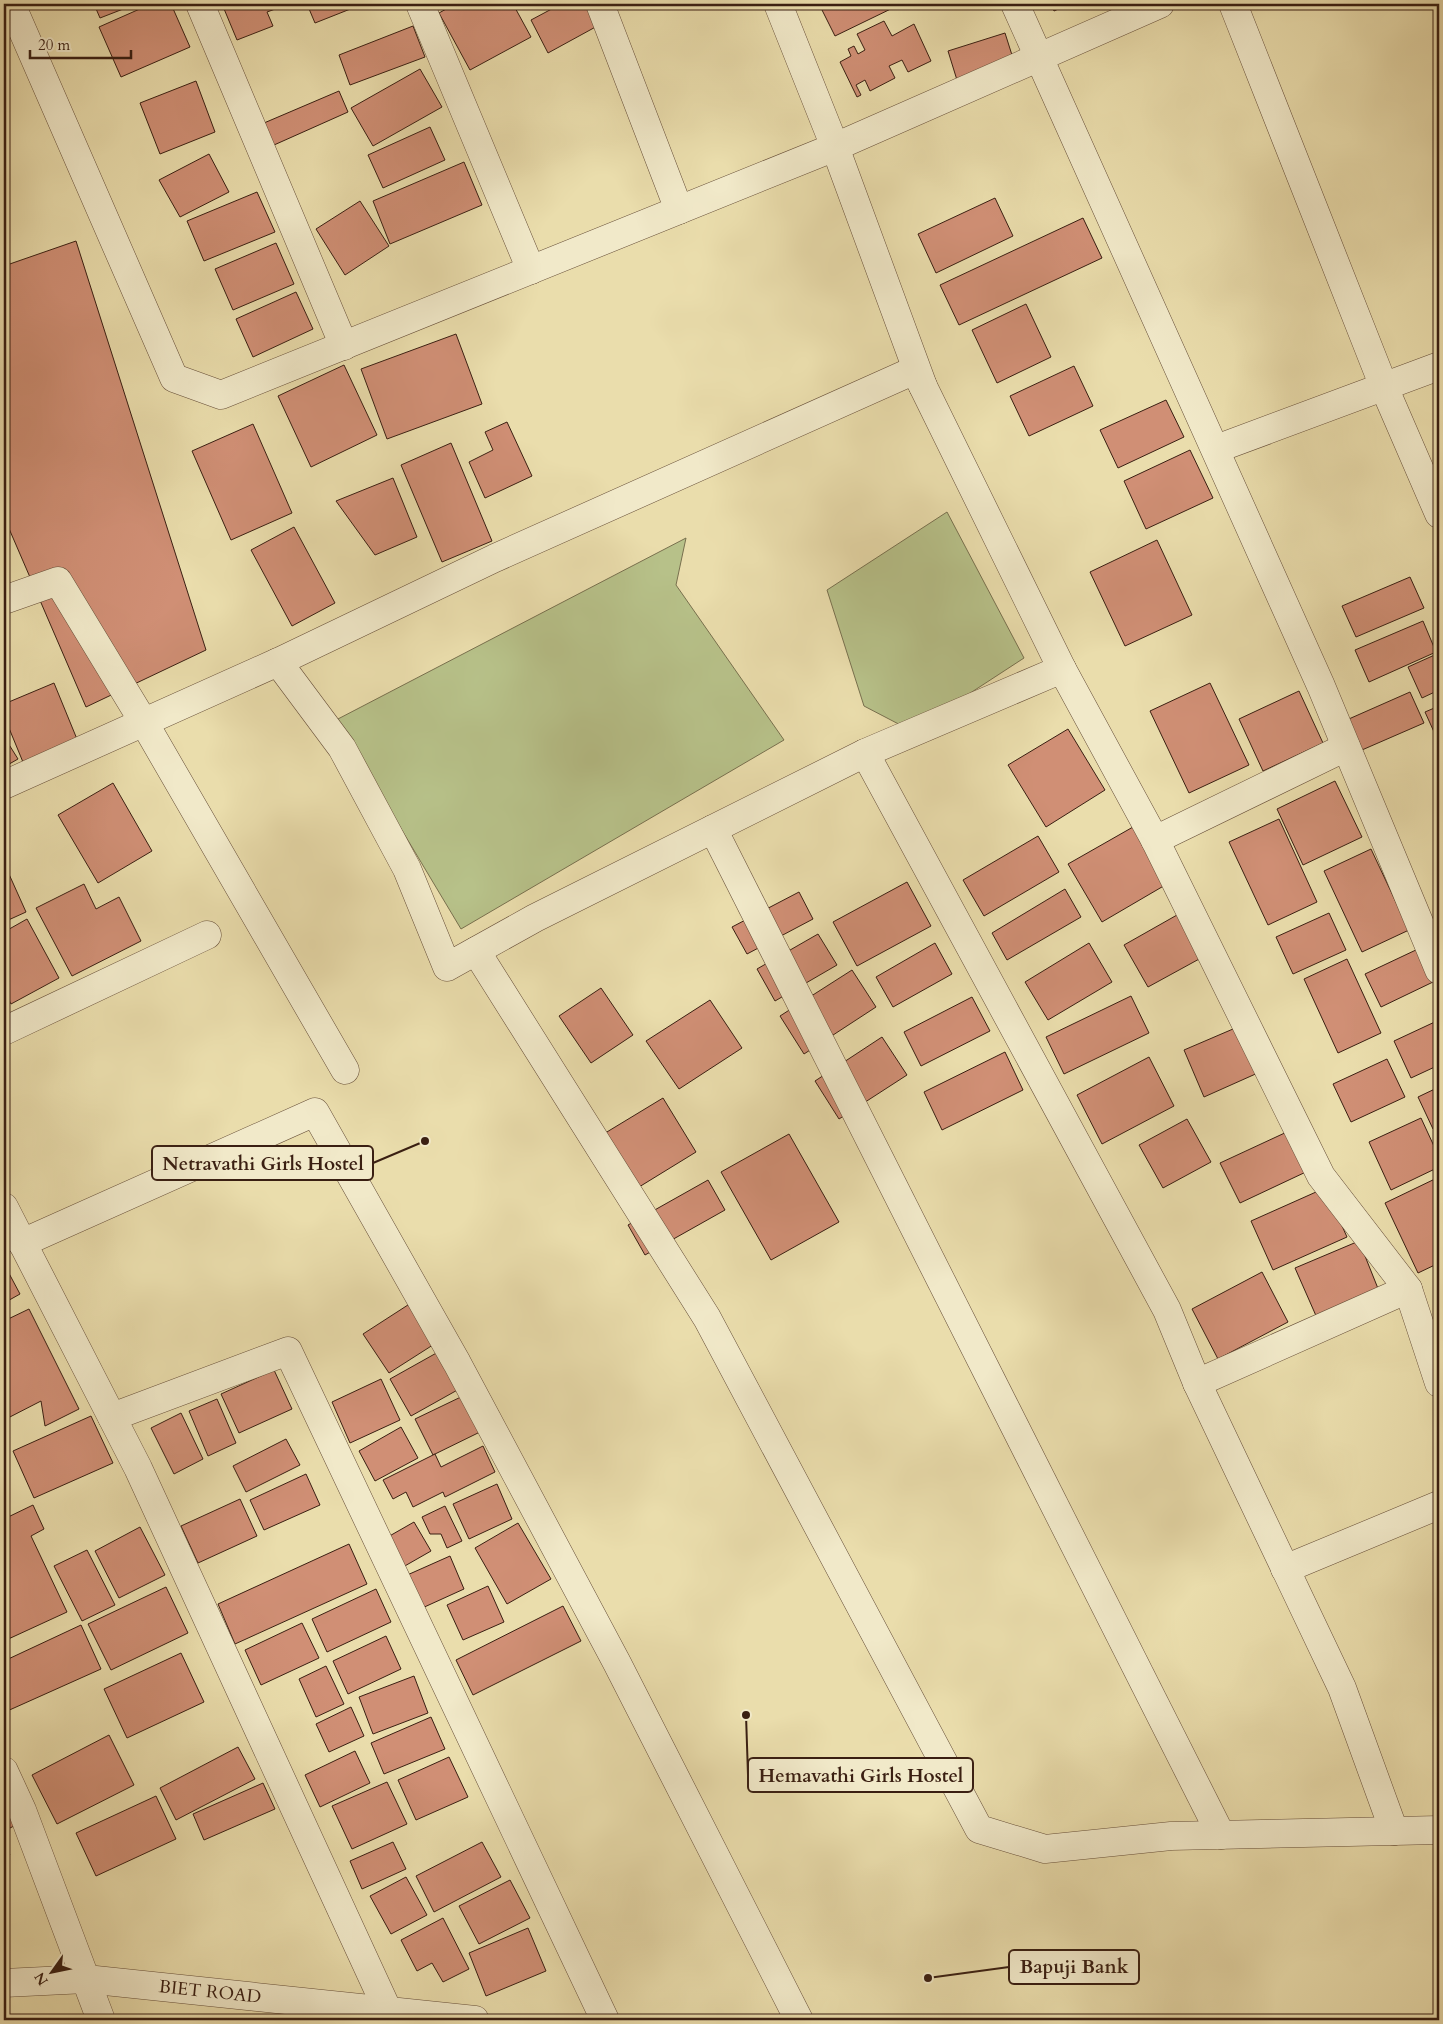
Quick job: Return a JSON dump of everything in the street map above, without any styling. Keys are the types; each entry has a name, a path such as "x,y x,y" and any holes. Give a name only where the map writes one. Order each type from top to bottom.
{"street":[{"path":"11,4 174,378 222,395 835,147 1160,4"},
{"path":"200,4 344,346"},
{"path":"420,4 531,270"},
{"path":"600,4 679,210"},
{"path":"778,4 835,147 925,391"},
{"path":"1015,4 1216,449 1346,747 1439,970"},
{"path":"1233,4 1384,387 1439,514"},
{"path":"1216,449 1439,366"},
{"path":"4,785 278,662 495,558 916,370 1062,669 1155,840 1321,1176 1408,1289 1439,1383"},
{"path":"4,600 58,581 144,723 345,1070"},
{"path":"278,662 342,748 407,869 447,966 534,918 865,752 1062,669"},
{"path":"1155,840 1346,747"},
{"path":"865,752 1167,1310 1197,1383 1342,1688 1394,1831"},
{"path":"713,829 1220,1835"},
{"path":"4,1031 207,935"},
{"path":"476,951 707,1318 979,1829 1045,1849 1171,1836 1439,1830"},
{"path":"22,1242 315,1112 457,1363 608,1646 799,2020"},
{"path":"4,1206 143,1477 388,2011"},
{"path":"1197,1383 1408,1289"},
{"path":"112,1418 288,1350 605,2020"},
{"path":"1285,1569 1439,1505"},
{"path":"4,1771 22,1810 101,2020"},
{"name":"BIET ROAD","path":"4,1983 86,1979 475,2020"}],"green space":[{"path":"947,512 1024,658 912,731 864,706 827,590"},
{"path":"686,538 676,585 784,740 461,929 336,720"}],"building":[{"path":"94,4 136,4 100,18"},
{"path":"151,4 171,4 190,47 121,77 99,27"},
{"path":"222,4 289,4 267,12 273,26 237,40"},
{"path":"307,4 363,4 315,23"},
{"path":"455,4 513,4 531,37 470,70 439,13"},
{"path":"561,4 590,4 601,24 548,53 531,20"},
{"path":"819,4 901,4 835,36"},
{"path":"1051,4 1069,4 1054,11"},
{"path":"884,21 892,36 914,24 931,61 908,72 902,60 889,66 895,78 870,91 865,80 856,85 861,95 857,97 840,62 851,56 848,49 854,46 858,54 865,50 857,34"},
{"path":"413,26 425,57 350,85 339,55"},
{"path":"1005,33 1018,74 961,93 948,51"},
{"path":"420,69 442,107 373,146 351,108"},
{"path":"196,81 215,132 160,154 140,103"},
{"path":"339,91 348,112 274,145 264,123"},
{"path":"430,127 445,160 383,188 368,155"},
{"path":"209,154 229,192 180,217 159,180"},
{"path":"464,162 482,205 390,244 373,201"},
{"path":"257,192 275,232 204,261 187,221"},
{"path":"995,198 1013,236 936,273 918,234"},
{"path":"360,201 389,246 345,275 316,229"},
{"path":"1083,218 1102,258 959,325 940,285"},
{"path":"76,241 206,650 86,707 4,517 4,266"},
{"path":"276,243 294,284 233,310 215,269"},
{"path":"296,292 313,329 253,357 236,319"},
{"path":"1026,304 1051,357 997,383 972,330"},
{"path":"456,334 482,404 387,439 361,369"},
{"path":"344,365 377,435 311,467 278,396"},
{"path":"1074,366 1093,406 1029,436 1010,396"},
{"path":"1166,400 1184,437 1118,468 1100,430"},
{"path":"507,422 532,476 485,498 469,462 493,450 485,432"},
{"path":"253,424 292,513 231,540 192,451"},
{"path":"451,443 492,541 442,562 401,465"},
{"path":"1190,450 1213,498 1146,529 1124,481"},
{"path":"393,478 417,537 375,555 336,501"},
{"path":"294,527 335,603 292,626 251,550"},
{"path":"1157,540 1192,615 1125,646 1090,572"},
{"path":"1410,577 1424,608 1356,637 1342,606"},
{"path":"1423,621 1436,652 1369,682 1355,650"},
{"path":"1439,653 1439,690 1422,698 1408,667"},
{"path":"54,683 79,744 25,767 4,716 4,704"},
{"path":"1210,683 1249,765 1189,793 1150,711"},
{"path":"1299,691 1323,743 1263,771 1239,719"},
{"path":"1410,692 1424,723 1355,753 1342,722"},
{"path":"1439,706 1439,743 1425,712"},
{"path":"1068,729 1105,790 1046,827 1008,765"},
{"path":"8,743 18,759 4,767 4,746"},
{"path":"1335,781 1362,837 1303,865 1277,809"},
{"path":"113,783 152,851 98,883 58,815"},
{"path":"1279,819 1317,902 1268,925 1229,842"},
{"path":"1133,827 1167,884 1102,922 1068,864"},
{"path":"1038,836 1059,872 984,916 963,880"},
{"path":"1371,849 1409,930 1362,952 1324,871"},
{"path":"4,863 26,912 4,922"},
{"path":"907,882 931,926 857,966 833,922"},
{"path":"84,884 96,909 119,897 141,941 72,976 36,908"},
{"path":"1065,889 1081,917 1007,960 992,933"},
{"path":"799,892 813,919 747,954 732,927"},
{"path":"1329,913 1346,950 1293,974 1276,937"},
{"path":"1177,915 1201,958 1148,987 1124,945"},
{"path":"27,919 59,978 11,1004 4,991 4,932"},
{"path":"818,934 837,965 775,1001 757,969"},
{"path":"935,943 952,974 893,1007 876,977"},
{"path":"1089,943 1112,982 1048,1020 1025,982"},
{"path":"1418,949 1433,982 1381,1007 1365,974"},
{"path":"1347,959 1381,1033 1338,1053 1304,979"},
{"path":"852,970 876,1007 804,1054 780,1016"},
{"path":"601,988 633,1035 591,1063 559,1016"},
{"path":"1131,996 1149,1033 1064,1074 1046,1037"},
{"path":"972,997 990,1031 921,1066 904,1032"},
{"path":"710,1000 742,1048 679,1089 646,1041"},
{"path":"1439,1020 1439,1065 1411,1078 1394,1041"},
{"path":"1240,1026 1260,1072 1204,1097 1184,1050"},
{"path":"882,1037 907,1075 839,1119 815,1081"},
{"path":"1005,1052 1023,1090 942,1130 924,1092"},
{"path":"1149,1057 1174,1106 1102,1144 1077,1095"},
{"path":"1387,1059 1405,1097 1351,1122 1333,1084"},
{"path":"1439,1087 1439,1126 1433,1129 1418,1097"},
{"path":"663,1098 696,1152 626,1195 592,1141"},
{"path":"1421,1118 1439,1157 1439,1167 1391,1190 1369,1142"},
{"path":"1187,1119 1211,1162 1163,1188 1139,1145"},
{"path":"1289,1131 1308,1171 1240,1203 1220,1163"},
{"path":"789,1134 839,1222 771,1260 721,1172"},
{"path":"1439,1177 1439,1263 1418,1273 1385,1203"},
{"path":"708,1180 725,1210 645,1255 628,1225"},
{"path":"1325,1188 1347,1237 1273,1270 1251,1221"},
{"path":"1359,1241 1379,1291 1317,1318 1295,1268"},
{"path":"4,1264 20,1294 4,1303"},
{"path":"1262,1272 1288,1322 1218,1359 1192,1309"},
{"path":"411,1303 436,1343 389,1373 363,1334"},
{"path":"29,1309 79,1409 45,1426 41,1401 4,1420 4,1321"},
{"path":"440,1351 461,1388 411,1416 390,1379"},
{"path":"274,1370 292,1409 239,1433 221,1394"},
{"path":"381,1379 400,1420 350,1443 332,1402"},
{"path":"465,1395 482,1431 433,1455 415,1419"},
{"path":"217,1399 236,1443 208,1456 189,1411"},
{"path":"181,1413 203,1459 174,1474 151,1428"},
{"path":"91,1416 113,1463 34,1498 13,1451"},
{"path":"401,1427 418,1458 375,1481 359,1451"},
{"path":"286,1439 300,1465 246,1492 233,1466"},
{"path":"483,1446 495,1472 445,1497 443,1492 413,1507 406,1492 393,1499 383,1480 435,1454 441,1467"},
{"path":"306,1474 320,1505 264,1530 250,1500"},
{"path":"497,1484 512,1519 469,1539 453,1504"},
{"path":"240,1499 257,1536 198,1563 181,1526"},
{"path":"33,1505 44,1529 31,1536 67,1612 4,1641 4,1519"},
{"path":"445,1506 462,1541 447,1548 441,1534 430,1534 422,1517"},
{"path":"414,1522 431,1551 403,1567 386,1538"},
{"path":"518,1523 551,1579 507,1604 475,1548"},
{"path":"140,1527 165,1575 119,1598 95,1551"},
{"path":"349,1544 367,1584 235,1644 218,1604"},
{"path":"87,1550 115,1605 82,1621 54,1566"},
{"path":"450,1556 464,1589 420,1609 405,1576"},
{"path":"488,1586 504,1622 463,1640 447,1605"},
{"path":"166,1587 188,1633 111,1670 88,1624"},
{"path":"376,1589 391,1622 327,1652 312,1619"},
{"path":"563,1606 581,1641 473,1695 456,1660"},
{"path":"302,1623 319,1658 261,1685 245,1650"},
{"path":"81,1625 101,1669 5,1712 4,1661"},
{"path":"386,1636 401,1669 348,1694 333,1661"},
{"path":"181,1653 204,1702 127,1738 104,1689"},
{"path":"326,1666 344,1704 316,1717 299,1679"},
{"path":"414,1676 428,1713 373,1734 359,1697"},
{"path":"351,1707 364,1736 329,1752 316,1724"},
{"path":"431,1717 445,1749 384,1774 371,1743"},
{"path":"109,1735 134,1785 57,1824 32,1775"},
{"path":"238,1747 255,1779 176,1820 160,1788"},
{"path":"355,1751 370,1783 320,1807 305,1775"},
{"path":"449,1757 468,1797 416,1820 398,1780"},
{"path":"387,1782 407,1824 352,1849 332,1806"},
{"path":"263,1783 275,1809 204,1840 193,1814"},
{"path":"156,1796 176,1839 96,1876 76,1833"},
{"path":"10,1803 20,1823 4,1831 4,1806"},
{"path":"393,1842 406,1869 362,1889 350,1861"},
{"path":"482,1842 501,1877 434,1912 416,1876"},
{"path":"4,1846 10,1855 4,1859"},
{"path":"406,1877 427,1915 391,1934 370,1896"},
{"path":"510,1880 530,1918 479,1944 459,1906"},
{"path":"443,1918 469,1969 443,1982 432,1963 417,1971 401,1940"},
{"path":"528,1928 546,1971 486,1996 469,1953"}],"place":[{"name":"Netravathi Girls Hostel","path":"425,1141"},
{"name":"Hemavathi Girls Hostel","path":"746,1715"},
{"name":"Bapuji Bank","path":"928,1978"}]}
